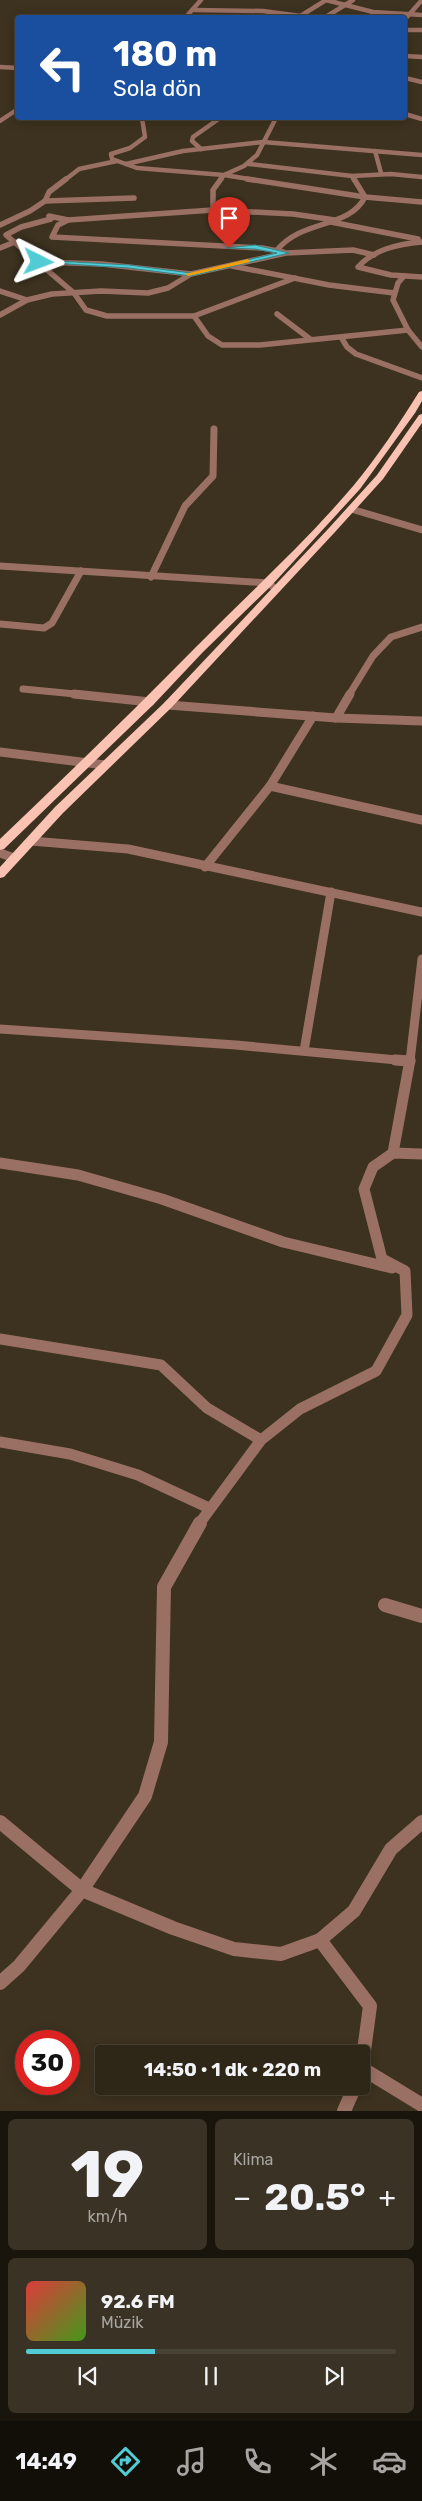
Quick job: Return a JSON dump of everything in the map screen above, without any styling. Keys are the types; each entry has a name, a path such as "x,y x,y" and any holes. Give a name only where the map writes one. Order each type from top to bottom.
{"highway":[{"path":"0,874 105,765 168,705 357,487 411,414 422,394"},
{"path":"0,846 150,702 199,650 272,586 351,509 380,477 421,420"}],"street":[{"path":"188,15 201,0"},
{"path":"194,10 263,10 302,15 326,0 345,6 396,15"},
{"path":"329,15 353,0"},
{"path":"407,17 422,0"},
{"path":"407,17 422,15"},
{"path":"407,28 422,26"},
{"path":"407,28 422,30"},
{"path":"407,56 422,57"},
{"path":"0,67 15,68"},
{"path":"407,78 422,82"},
{"path":"0,121 15,111"},
{"path":"407,114 422,118"},
{"path":"142,120 144,137 130,148 111,154 112,159 144,168 224,175 365,197 422,202"},
{"path":"201,150 192,141 193,137 217,120"},
{"path":"213,210 213,190 224,175 249,164 258,157 272,120"},
{"path":"126,164 170,153 263,142 422,155"},
{"path":"374,151 381,174"},
{"path":"45,201 49,192 79,169 117,161"},
{"path":"249,164 352,176 381,174 422,177"},
{"path":"352,176 365,197"},
{"path":"276,250 295,233 333,221 360,208 365,197"},
{"path":"0,225 45,201 134,198"},
{"path":"296,278 194,316 124,317 92,313 86,310 74,293 6,234 14,229 51,219 49,216 68,220 213,210 293,214 422,241"},
{"path":"68,220 58,225 52,237 276,250 286,253"},
{"path":"0,241 13,240"},
{"path":"0,248 13,240"},
{"path":"422,241 402,245 374,255 358,267 368,271 422,277"},
{"path":"0,316 27,300 52,294 101,291 148,293 168,288 191,274 286,253 353,250 374,255"},
{"path":"39,262 129,267 191,274"},
{"path":"227,265 329,285 394,293"},
{"path":"404,276 398,283 393,300 408,330 422,347"},
{"path":"0,291 27,300"},
{"path":"277,314 310,339"},
{"path":"194,316 208,336 222,345 260,345 408,330"},
{"path":"341,337 347,347 356,354 422,378"},
{"path":"151,577 186,506 213,476 214,429"},
{"path":"351,509 422,530"},
{"path":"0,566 272,586"},
{"path":"0,624 44,628 52,623 81,571"},
{"path":"336,718 373,656 391,637 422,627"},
{"path":"23,689 150,702"},
{"path":"168,705 336,718 422,722"},
{"path":"205,866 270,786 312,716"},
{"path":"0,752 105,765"},
{"path":"270,786 422,820"},
{"path":"31,841 128,849 422,912"},
{"path":"0,852 14,858"},
{"path":"304,1052 331,892"},
{"path":"393,1153 410,1061 422,958"},
{"path":"0,1029 410,1061"},
{"path":"405,1271 382,1259 364,1189 373,1167 393,1153 422,1154"},
{"path":"0,1163 78,1175 162,1199 283,1242 405,1271"},
{"path":"0,1983 19,1966 82,1890 145,1796 161,1742 164,1587 209,1508 261,1440 300,1409 376,1371 407,1315 405,1271"},
{"path":"0,1339 161,1365 208,1408 261,1440"},
{"path":"0,1442 70,1454 138,1475 209,1508"},
{"path":"385,1605 422,1616"},
{"path":"0,1822 82,1890 173,1928 234,1949 281,1954 320,1940 354,1912 391,1848 422,1822"},
{"path":"320,1940 370,2006 365,2045"},
{"path":"370,2076 422,2105"},
{"path":"344,2111 351,2095"}],"slow traffic":[{"path":"188,274 248,260"}],"route":[{"path":"39,262 102,264 191,274 286,253 255,247 229,248"}]}
